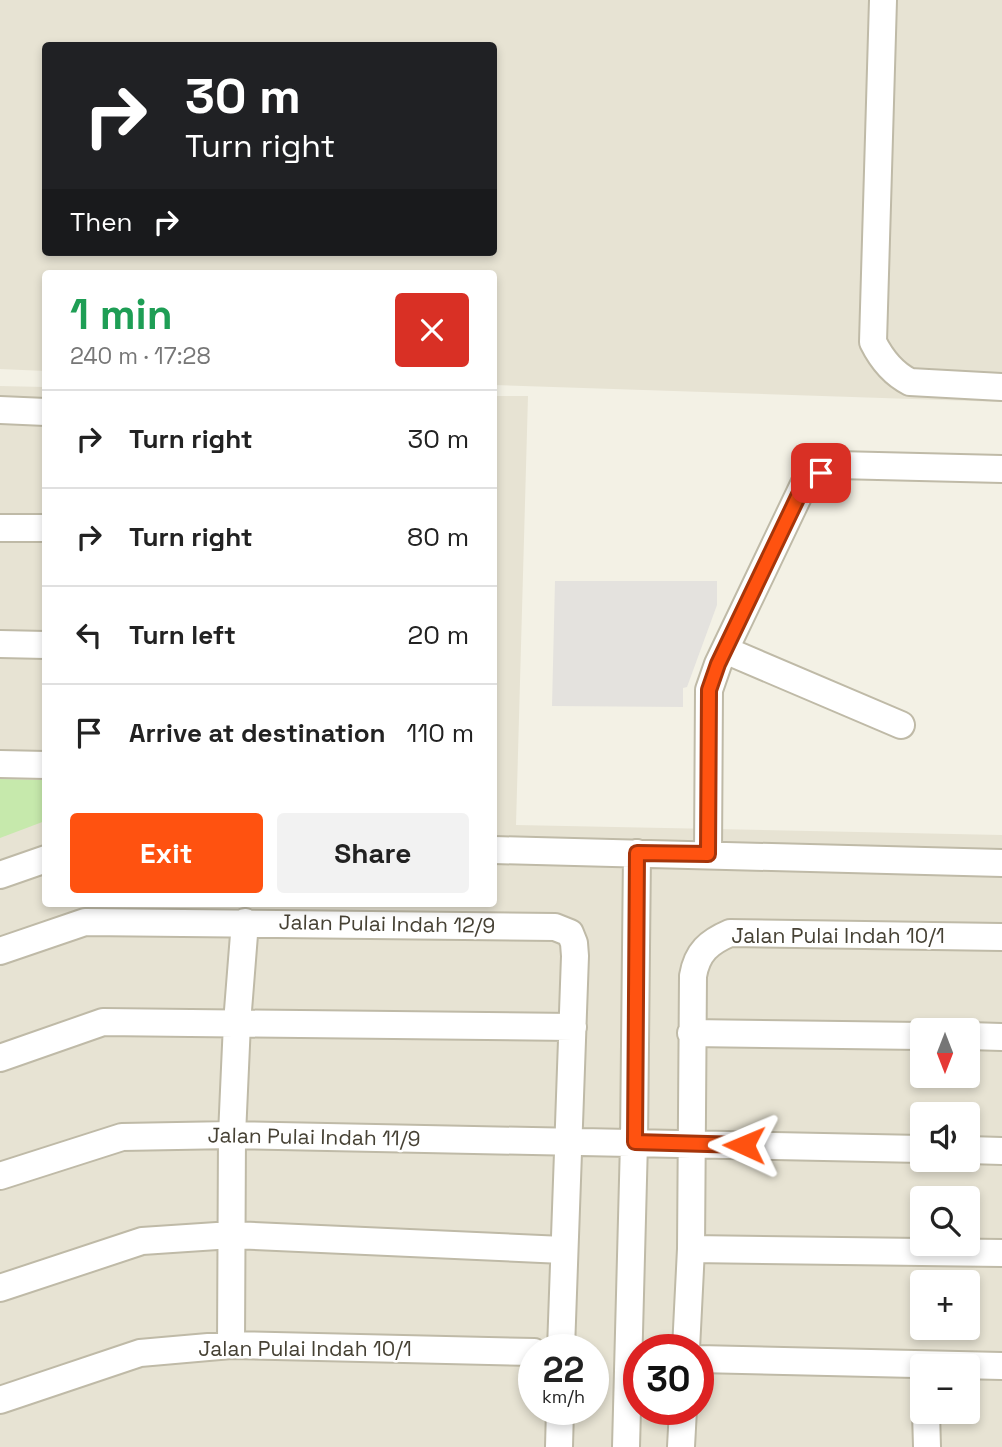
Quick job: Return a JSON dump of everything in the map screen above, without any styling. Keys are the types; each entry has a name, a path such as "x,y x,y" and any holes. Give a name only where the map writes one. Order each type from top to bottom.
{"street":[{"path":"883,0 873,342 886,361 901,377 910,382 1002,387"},
{"path":"0,410 42,412"},
{"path":"708,854 709,690 725,650 806,480 837,465 1002,469"},
{"path":"0,528 42,528"},
{"path":"0,644 42,645"},
{"path":"725,650 901,725"},
{"path":"0,764 42,765"},
{"path":"497,850 1002,863"},
{"path":"626,1447 635,1142 637,853"},
{"path":"0,875 42,860"},
{"name":"Jalan Pulai Indah 12/9","path":"0,951 85,922 555,927 570,933 574,943 573,1027 561,1334"},
{"path":"231,1345 232,1135 245,922"},
{"name":"Jalan Pulai Indah 10/1","path":"687,1334 693,1143 691,1033 695,966 712,940 730,933 1002,937"},
{"path":"0,1058 103,1022 573,1027"},
{"path":"691,1033 910,1036"},
{"path":"980,1037 1002,1037"},
{"name":"Jalan Pulai Indah 11/9","path":"0,1176 122,1137 232,1135 910,1149"},
{"path":"980,1150 1002,1151"},
{"path":"0,1288 142,1241 232,1236 563,1250"},
{"path":"691,1249 1002,1253"},
{"name":"Jalan Pulai Indah 10/1","path":"0,1400 140,1353 231,1345 518,1352"},
{"path":"714,1359 910,1365"},
{"path":"980,1366 1002,1366"},
{"path":"926,1424 927,1447"},
{"path":"559,1447 560,1425"},
{"path":"681,1447 682,1425"}],"shaded area":[{"path":"0,0 1002,0 1002,402 497,385 497,270 42,270 42,371 0,369"},
{"path":"0,386 42,387 42,907 497,907 497,396 528,396 516,825 1002,835 1002,1447 0,1447"},
{"path":"555,581 717,581 717,605 687,687 683,688 683,707 552,706"}],"green space":[{"path":"0,779 42,780 42,822 0,838"}],"route":[{"path":"744,1145 635,1142 637,853 708,854 709,690 718,664 806,480 821,473"}]}
